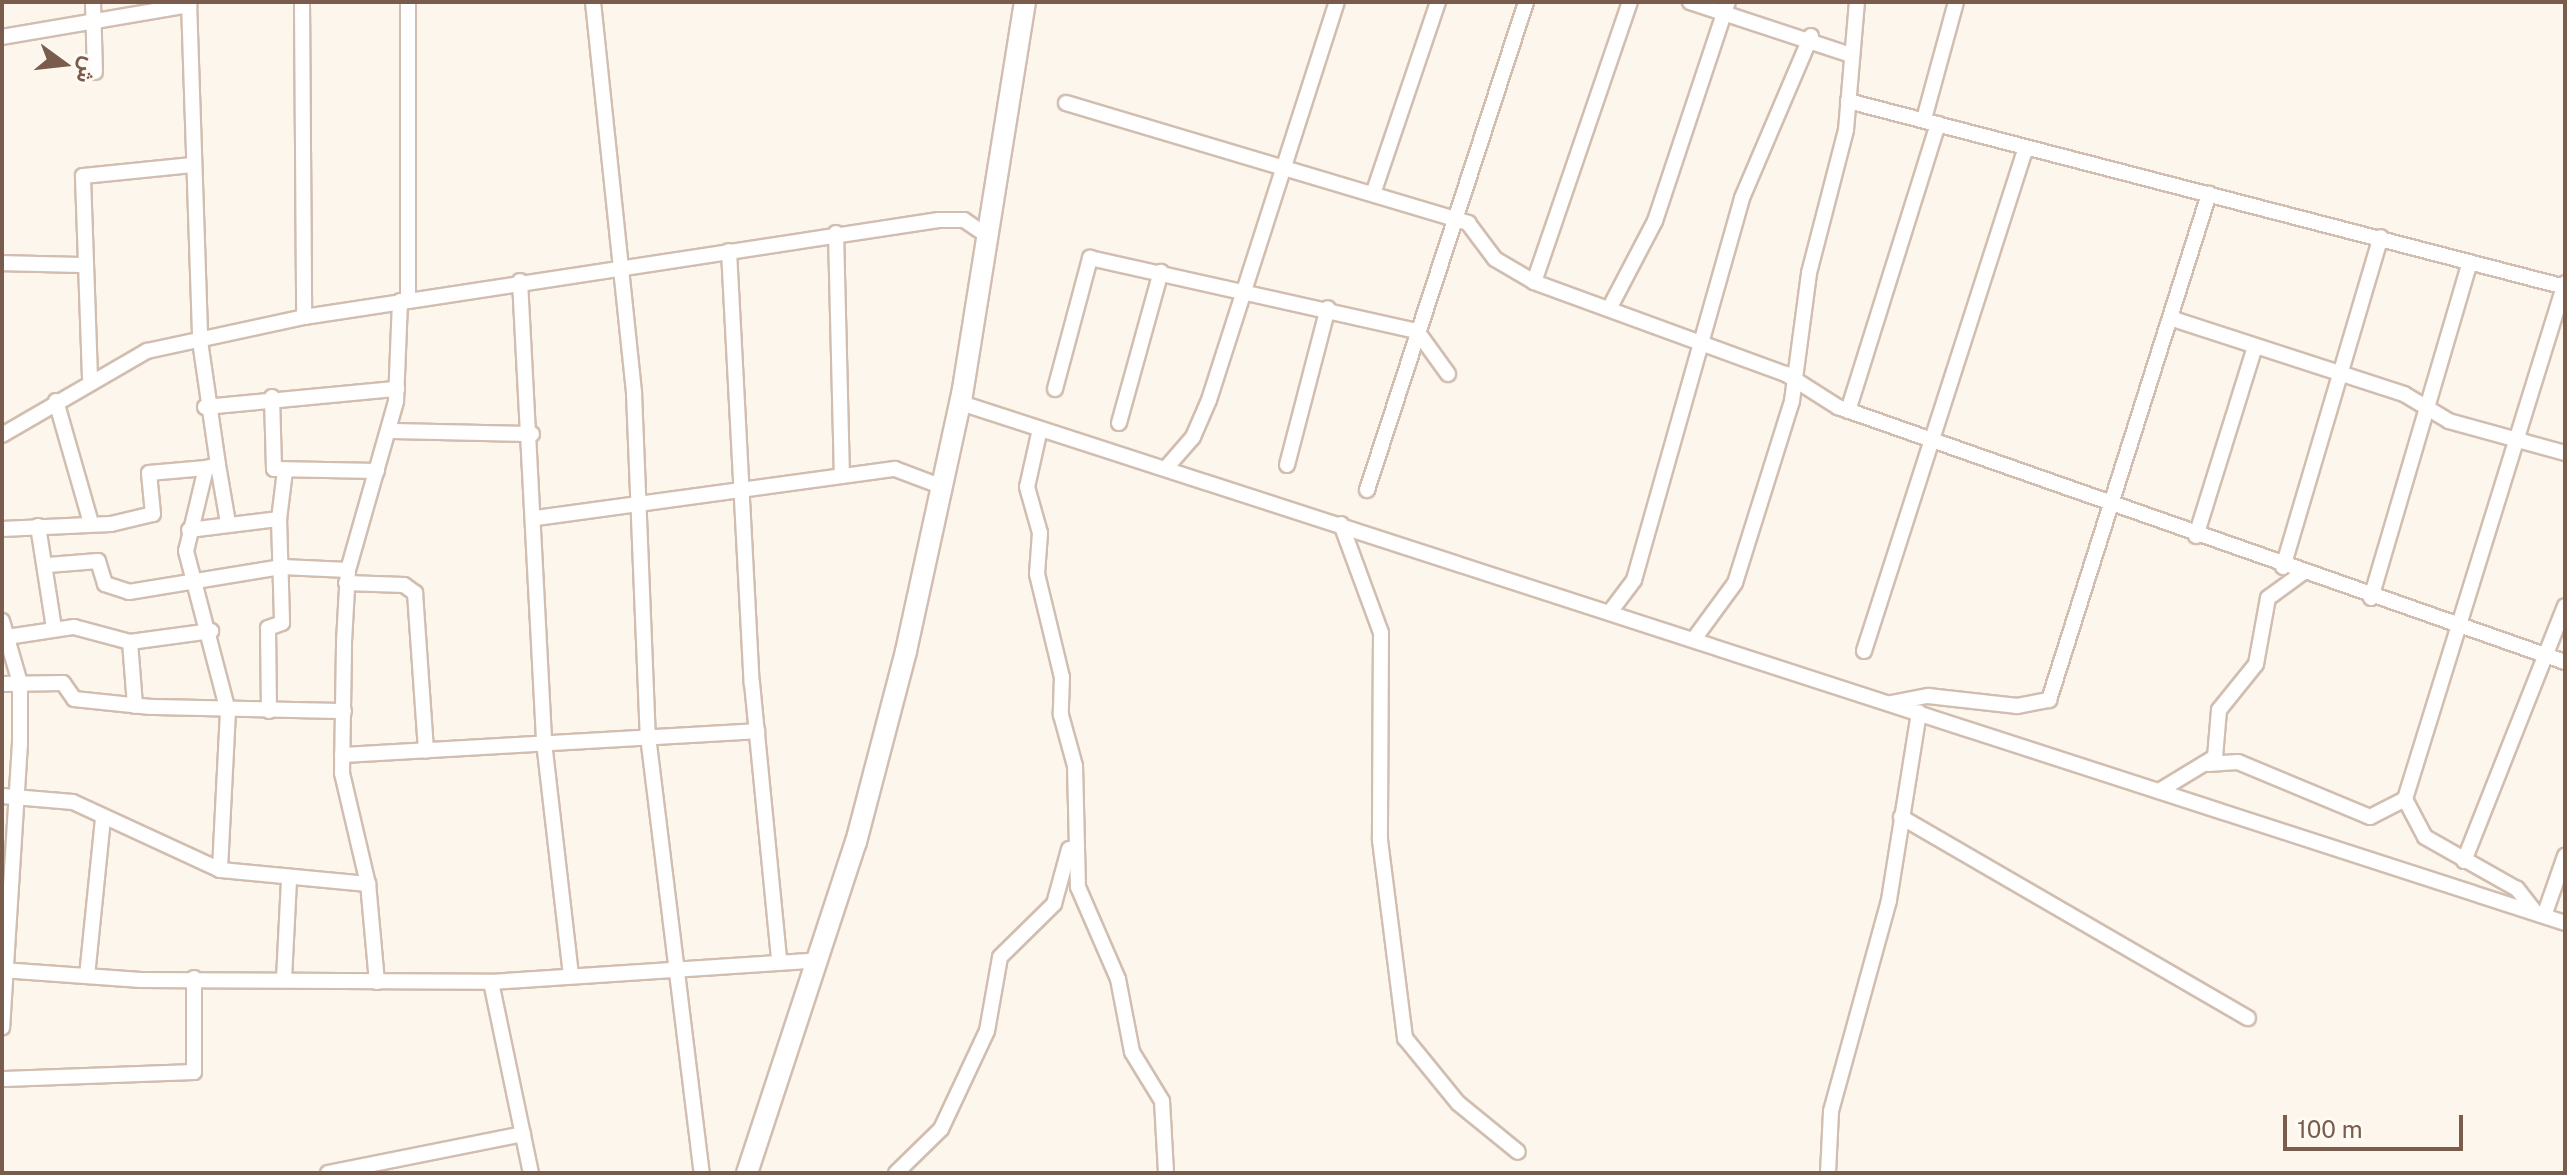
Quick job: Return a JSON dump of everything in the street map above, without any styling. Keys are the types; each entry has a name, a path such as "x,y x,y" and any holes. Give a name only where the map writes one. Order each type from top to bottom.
{"street":[{"path":"93,2 95,72"},
{"path":"302,2 304,317"},
{"path":"377,982 368,884 342,755 347,577 389,431 397,389 404,301 408,2"},
{"path":"593,2 621,268 639,501 648,736 702,1173"},
{"path":"747,1173 819,960 884,739 961,403 1025,2"},
{"path":"1166,468 1193,437 1209,400 1337,2"},
{"path":"1374,191 1438,2"},
{"path":"1367,490 1526,2"},
{"path":"1534,282 1630,2"},
{"path":"1690,2 1726,6 1811,36 1848,54"},
{"path":"1694,639 1735,583 1796,380 1809,273 1848,101 1848,54 1857,2"},
{"path":"1848,411 1931,122 1956,2"},
{"path":"2,37 189,3 200,341 212,467 228,523"},
{"path":"1609,309 1655,221 1711,71 1726,6"},
{"path":"1610,612 1634,580 1656,486 1706,344 1742,198 1811,36"},
{"path":"1848,101 2564,286 2513,435 2405,799 2425,837 2517,889 2540,915"},
{"path":"1066,103 1282,170 1374,191 1468,223 1495,259 1534,282 1796,380 1848,411 2301,574 2565,662"},
{"path":"1864,651 2026,147"},
{"path":"90,378 83,176 192,165"},
{"path":"1891,704 1928,696 2017,706 2049,700 2209,194"},
{"path":"2,435 90,378 147,351 304,317 836,233 952,219 988,236"},
{"path":"836,233 842,475"},
{"path":"2283,567 2381,237"},
{"path":"729,251 757,731 779,960"},
{"path":"1055,389 1090,258 1246,287 1418,332 1448,374"},
{"path":"2371,598 2470,262"},
{"path":"2,263 84,265"},
{"path":"1119,423 1161,272"},
{"path":"520,281 532,434 544,742 571,975"},
{"path":"1287,465 1328,308"},
{"path":"2170,318 2340,377 2395,390 2449,421 2513,435 2565,453"},
{"path":"2196,536 2255,347"},
{"path":"205,407 272,397 397,389"},
{"path":"272,397 274,469 377,471"},
{"path":"56,401 91,523"},
{"path":"961,403 2565,923"},
{"path":"1040,429 1027,487 1040,533 1037,574 1062,677 1061,715 1075,766 1075,830 1084,911 1118,979 1132,1052 1162,1101 1166,1173"},
{"path":"389,431 532,434"},
{"path":"2,529 91,523 153,514 151,472 212,467"},
{"path":"212,467 189,530 186,551 211,631 228,711 220,870"},
{"path":"536,518 639,501 743,491 895,469 943,487"},
{"path":"269,711 268,628 282,623 279,519 285,471"},
{"path":"189,530 279,519"},
{"path":"1341,524 1381,633 1379,817 1405,1038 1458,1103 1518,1152"},
{"path":"38,526 48,565 54,628"},
{"path":"48,565 98,561 105,584 125,592 282,567 404,585 415,593 426,751"},
{"path":"2208,764 2218,750 2221,705 2256,664 2268,598 2301,574"},
{"path":"2464,861 2565,606"},
{"path":"2,621 20,683 9,796 2,1027"},
{"path":"7,637 54,628 90,628 130,642 211,631"},
{"path":"130,642 135,706"},
{"path":"2,684 63,683 74,699 135,706 228,711 344,711"},
{"path":"1828,1173 1840,1066 1889,900 1919,712"},
{"path":"342,755 757,731"},
{"path":"2159,791 2208,764 2238,762 2370,817 2405,799"},
{"path":"9,796 73,802 220,870 289,881 368,884"},
{"path":"1901,817 2248,1018"},
{"path":"87,976 103,818"},
{"path":"896,1173 941,1129 987,1031 1000,957 1054,904 1075,830"},
{"path":"2540,915 2557,899 2565,856"},
{"path":"284,979 289,881"},
{"path":"5,970 87,976 491,982 779,960 819,960"},
{"path":"2,1079 194,1072 194,978"},
{"path":"491,982 531,1173"},
{"path":"328,1173 523,1134"}]}
